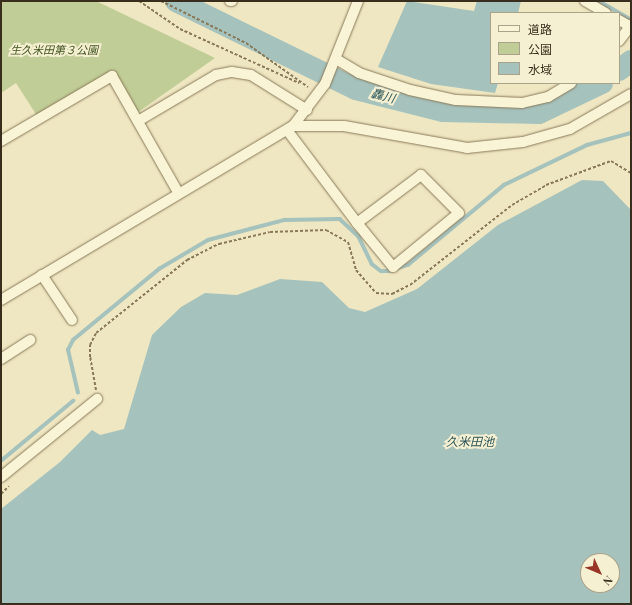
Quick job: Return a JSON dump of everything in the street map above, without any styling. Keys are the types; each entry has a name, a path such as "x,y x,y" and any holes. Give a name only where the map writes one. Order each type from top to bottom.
{"street":[{"path":"1,300 178,192 290,128 307,110 322,88 336,59 358,1"},
{"path":"585,1 604,12"},
{"path":"620,20 631,26 620,40"},
{"path":"336,59 367,75 456,100 522,103 548,97 569,84"},
{"path":"138,121 216,75 232,72 251,75 307,110"},
{"path":"1,141 112,76 178,192"},
{"path":"290,128 344,126 467,148 523,142 570,129 631,94"},
{"path":"290,128 357,223 393,267 459,214 421,175 357,223"},
{"path":"42,275 72,320"},
{"path":"1,359 30,340"},
{"path":"1,476 97,399"}],"path":[{"path":"139,1 180,30 302,84 322,88"},
{"path":"161,1 246,43 302,84"},
{"path":"97,399 90,357 90,345 96,333 188,260 219,244 270,232 326,230 348,242 356,270 376,293 392,294 410,285 512,205 546,185 611,161 631,173"}],"green space":[{"name":"生久米田第３公園","path":"1,1 96,1 215,58 134,115 114,70 39,119 16,83 1,93"}],"water":[{"path":"407,1 474,11 477,1 521,1 518,12 490,12 490,84 498,84 495,93 431,84 378,67"},
{"name":"久米田池","path":"582,180 603,181 631,210 631,604 1,604 1,509 60,462 92,430 100,435 124,429 152,335 181,307 205,293 237,295 280,279 322,282 349,308 365,312 417,289 498,225"}],"waterway":[{"name":"轟川","path":"176,1 356,89 443,111 539,113 600,84"},
{"path":"599,1 618,12"},
{"path":"620,13 629,18"},
{"name":"轟川","path":"620,69 631,61"},
{"path":"78,393 68,350 73,340 159,269 208,240 284,220 340,219 359,237 372,264 381,271 389,271 408,265 504,185 587,145 631,133"},
{"path":"1,461 73,401"}]}
